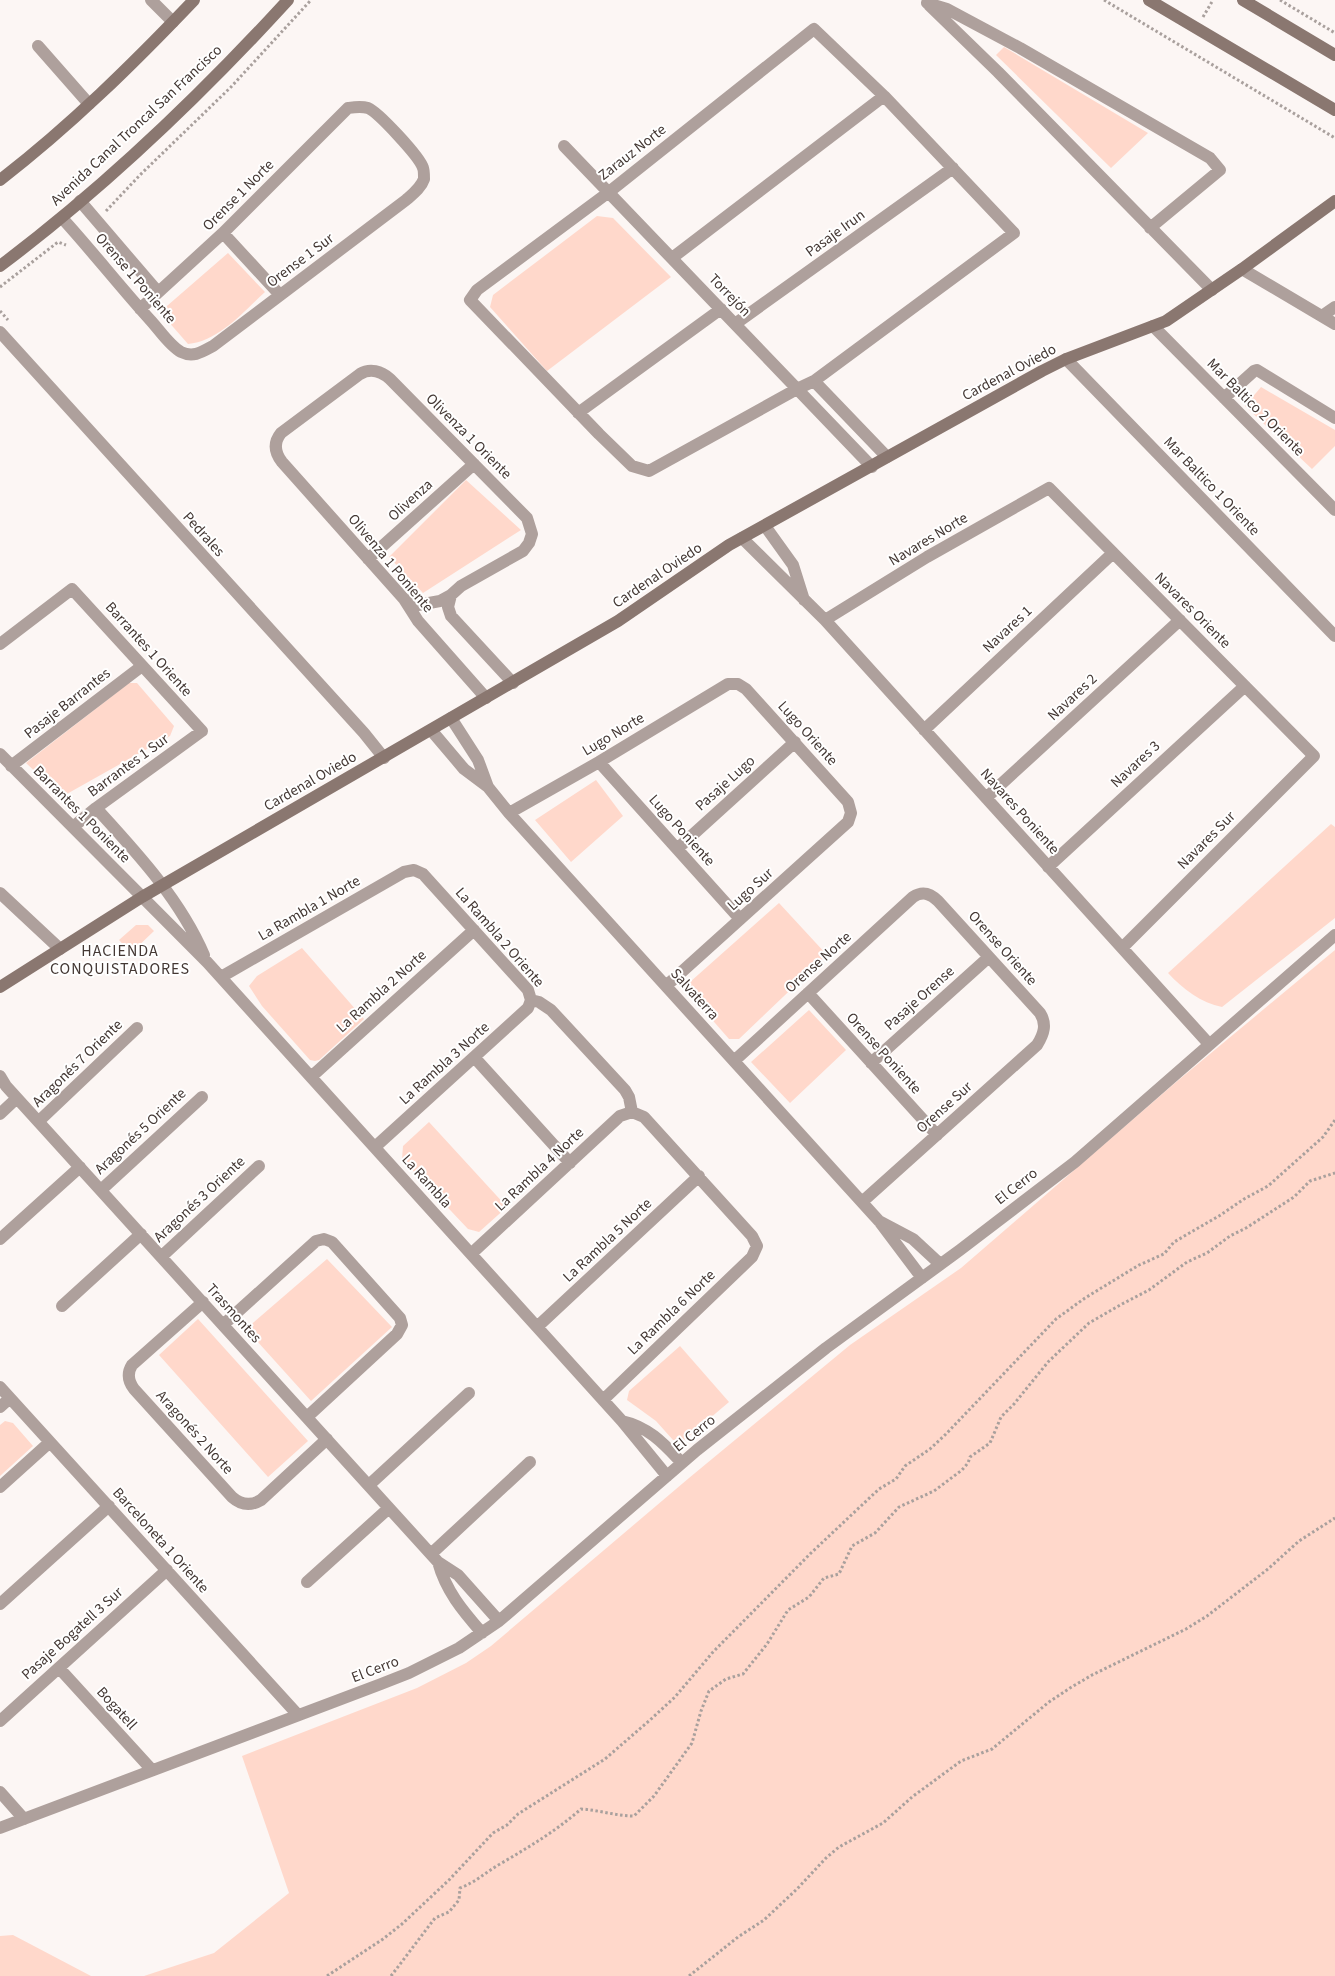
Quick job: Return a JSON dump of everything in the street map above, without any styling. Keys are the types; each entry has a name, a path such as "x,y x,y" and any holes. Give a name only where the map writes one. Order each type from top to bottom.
{"street":[{"path":"152,0 173,22"},
{"path":"0,179 32,155 89,104 194,0"},
{"name":"Avenida Canal Troncal San Francisco","path":"0,266 62,218 185,106 288,0"},
{"path":"1149,0 1335,110"},
{"path":"1243,0 1335,55"},
{"path":"925,2 998,72 1212,290"},
{"path":"925,2 947,9 1020,48 1210,158 1220,170 1150,228"},
{"name":"Zarauz Norte","path":"578,413 470,300 477,290 609,192 814,29 884,96"},
{"path":"38,46 89,104"},
{"path":"672,258 884,96 1014,233 814,381 649,471 632,466 578,413 721,309"},
{"name":"Orense 1 Sur","path":"188,354 200,354 213,346 418,190 424,179 423,167 411,150 379,115 368,108 359,106"},
{"name":"Orense 1 Norte","path":"140,309 223,233 340,114 348,108 359,106"},
{"name":"Torrejón","path":"564,146 872,467"},
{"name":"Pasaje Irun","path":"735,324 953,168"},
{"name":"Orense 1 Poniente","path":"80,201 158,292"},
{"name":"Cardenal Oviedo","path":"0,987 142,897 618,621 729,545 1066,359 1154,326 1183,310 1335,201"},
{"name":"Orense 1 Poniente","path":"62,218 140,309 179,351 188,354"},
{"path":"223,233 280,295"},
{"path":"1242,269 1335,324"},
{"path":"1322,316 1335,307"},
{"name":"Mar Baltico 2 Oriente","path":"1154,326 1335,510"},
{"name":"Pedrales","path":"0,332 384,758"},
{"name":"Mar Baltico 1 Oriente","path":"1066,359 1335,636"},
{"path":"1224,398 1254,371 1258,370 1335,418"},
{"name":"Olivenza 1 Oriente","path":"275,448 281,433 360,374 371,371 386,376 527,518 532,534 529,543 523,550 461,586 452,595"},
{"path":"814,381 887,457"},
{"name":"Olivenza 1 Poniente","path":"275,448 282,462 404,599 418,620 486,698"},
{"name":"Olivenza","path":"368,559 474,464"},
{"name":"Navares Oriente","path":"1049,488 1314,756"},
{"name":"Navares Norte","path":"825,620 927,558 1049,488"},
{"path":"765,526 793,565 805,602"},
{"name":"Navares Poniente","path":"742,538 825,620 1209,1044"},
{"name":"Navares 1","path":"924,730 1113,553"},
{"name":"Barrantes 1 Oriente","path":"0,644 72,589 202,731"},
{"path":"404,599 412,603 424,604 440,601 452,595"},
{"path":"452,595 448,607 450,616 513,683"},
{"name":"Navares 2","path":"986,798 1180,620"},
{"name":"Pasaje Barrantes","path":"11,766 142,666"},
{"name":"Lugo Oriente","path":"733,684 738,684 746,689 795,742 845,798 850,806 851,813"},
{"name":"Lugo Norte","path":"509,813 599,762 718,689 733,684"},
{"name":"Navares 3","path":"1048,867 1244,686"},
{"name":"Salvaterra","path":"451,718 478,760 488,787"},
{"name":"Salvaterra","path":"431,730 464,769 488,787 509,813 862,1202 879,1221 922,1278"},
{"name":"Barrantes 1 Sur","path":"73,827 96,808 202,731"},
{"name":"Pasaje Lugo","path":"677,848 795,742"},
{"name":"Barrantes 1 Poniente","path":"0,754 142,897"},
{"name":"Navares Sur","path":"1122,948 1314,756"},
{"name":"Lugo Poniente","path":"599,762 740,919"},
{"name":"Barrantes 1 Poniente","path":"96,808 138,854 162,886"},
{"name":"Lugo Sur","path":"666,986 845,826 851,813"},
{"name":"La Rambla 2 Oriente","path":"414,870 423,874 474,930 528,990 531,1000 539,1002 551,1010 625,1090 632,1112"},
{"name":"La Rambla 1 Norte","path":"221,978 404,872 414,870"},
{"name":"La Rambla","path":"162,886 191,926 207,962"},
{"path":"0,893 60,949"},
{"name":"Orense Norte","path":"734,1061 913,897 921,893 927,893"},
{"name":"Orense Oriente","path":"927,893 938,901 1040,1013 1045,1024 1044,1032"},
{"name":"La Rambla","path":"142,897 207,962 622,1421 667,1476"},
{"name":"La Rambla 2 Norte","path":"311,1077 474,930"},
{"name":"El Cerro","path":"0,1828 409,1673 459,1648 482,1633 499,1621 682,1463 826,1348 922,1278 1074,1162 1335,935"},
{"name":"Pasaje Orense","path":"871,1063 989,957"},
{"name":"Orense Poniente","path":"808,993 937,1135"},
{"name":"La Rambla 3 Norte","path":"375,1148 528,1008 531,1000"},
{"name":"Aragonés 7 Oriente","path":"39,1121 137,1028"},
{"name":"Orense Sur","path":"862,1202 1037,1045 1044,1032"},
{"path":"474,1057 570,1163"},
{"name":"Trasmontes","path":"2,1081 435,1558 458,1575 499,1621"},
{"name":"Aragonés 5 Oriente","path":"101,1190 202,1097"},
{"path":"0,1114 18,1098"},
{"path":"632,1112 644,1117 699,1176"},
{"name":"La Rambla 4 Norte","path":"471,1254 620,1116 632,1112"},
{"name":"Aragonés 3 Oriente","path":"161,1257 259,1166"},
{"path":"0,1239 80,1167"},
{"name":"La Rambla 6 Norte","path":"603,1400 752,1257 757,1246 755,1239 699,1176"},
{"name":"La Rambla 5 Norte","path":"537,1327 699,1176"},
{"name":"Salvaterra","path":"879,1221 913,1239 940,1264"},
{"path":"62,1306 141,1234"},
{"path":"223,1325 316,1241 324,1239 332,1242 400,1318 402,1325 397,1334 307,1417"},
{"name":"Aragonés 2 Norte","path":"202,1302 132,1365 128,1375 134,1389 232,1497 246,1504 261,1500 327,1439"},
{"name":"Barceloneta 1 Oriente","path":"0,1387 298,1715"},
{"path":"368,1485 469,1393"},
{"path":"0,1407 10,1398"},
{"name":"La Rambla","path":"622,1421 648,1430 663,1442 682,1463"},
{"path":"0,1487 50,1442"},
{"path":"435,1558 530,1462"},
{"path":"0,1604 109,1506"},
{"path":"307,1582 389,1508"},
{"name":"Trasmontes","path":"435,1558 447,1588 455,1601 482,1633"},
{"name":"Pasaje Bogatell 3 Sur","path":"0,1721 167,1570"},
{"name":"Bogatell","path":"59,1668 152,1770"},
{"path":"0,1792 24,1818"}],"path":[{"path":"97,221 140,175 230,88 310,0"},
{"path":"1104,0 1335,138"},
{"path":"1280,0 1335,33"},
{"path":"0,287 58,242 72,247 80,238"},
{"path":"326,1976 402,1924 449,1880 493,1833 507,1825 518,1814 605,1759 650,1720 675,1697 713,1652 811,1553 879,1489 896,1479 905,1466 930,1449 946,1434 1056,1319 1085,1298 1139,1265 1164,1254 1174,1242 1219,1216 1244,1198 1268,1186 1323,1137 1335,1120"},
{"path":"391,1976 436,1918 449,1912 460,1900 460,1888 473,1883 498,1865 545,1838 581,1809 597,1810 617,1816 634,1816 654,1796 692,1743 709,1691 726,1679 743,1674 767,1644 788,1610 809,1597 824,1578 839,1574 852,1546 876,1533 899,1507 934,1491 962,1470 970,1457 990,1443 1000,1417 1014,1404 1048,1362 1089,1323 1149,1290 1187,1262 1208,1253 1230,1236 1294,1197 1310,1181 1335,1173"},
{"path":"689,1976 738,1937 764,1920 839,1847 883,1823 912,1797 961,1761 992,1749 1049,1702 1070,1688 1092,1675 1186,1629 1207,1616 1268,1569 1299,1541 1335,1518"}],"shaded area":[{"path":"1004,47 1148,133 1111,168 996,55"},
{"path":"597,216 613,218 671,277 547,371 490,307 493,295"},
{"path":"228,253 265,292 220,332 199,342 188,344 160,312"},
{"path":"1261,387 1335,430 1335,446 1312,469 1245,406"},
{"path":"466,480 521,530 423,593 389,557"},
{"path":"129,683 137,683 174,726 170,736 65,795 58,793 26,763"},
{"path":"596,780 623,816 571,862 535,820"},
{"path":"1331,824 1335,827 1335,918 1222,1007 1207,1002 1193,994 1168,973"},
{"path":"779,903 827,955 739,1039 729,1039 687,991 690,982"},
{"path":"136,925 148,925 154,931 131,953 119,940"},
{"path":"302,948 364,1019 319,1060 315,1061 310,1060 262,1006 249,986 257,976"},
{"path":"1335,950 1335,1976 144,1976 214,1953 289,1893 242,1756 417,1688 466,1663 491,1646 689,1478 850,1345 961,1268 1175,1083"},
{"path":"809,1010 846,1050 790,1103 751,1062"},
{"path":"429,1122 507,1207 479,1232 468,1229 402,1159 403,1146"},
{"path":"327,1259 392,1327 311,1401 246,1329"},
{"path":"198,1319 308,1441 268,1477 159,1355"},
{"path":"680,1346 729,1402 683,1441 673,1440 656,1421 627,1400 629,1391"},
{"path":"5,1421 13,1423 33,1446 0,1476 0,1425"},
{"path":"13,1935 91,1976 0,1976 0,1936"}],"district":[{"name":"HACIENDA CONQUISTADORES","path":"120,959"}]}
